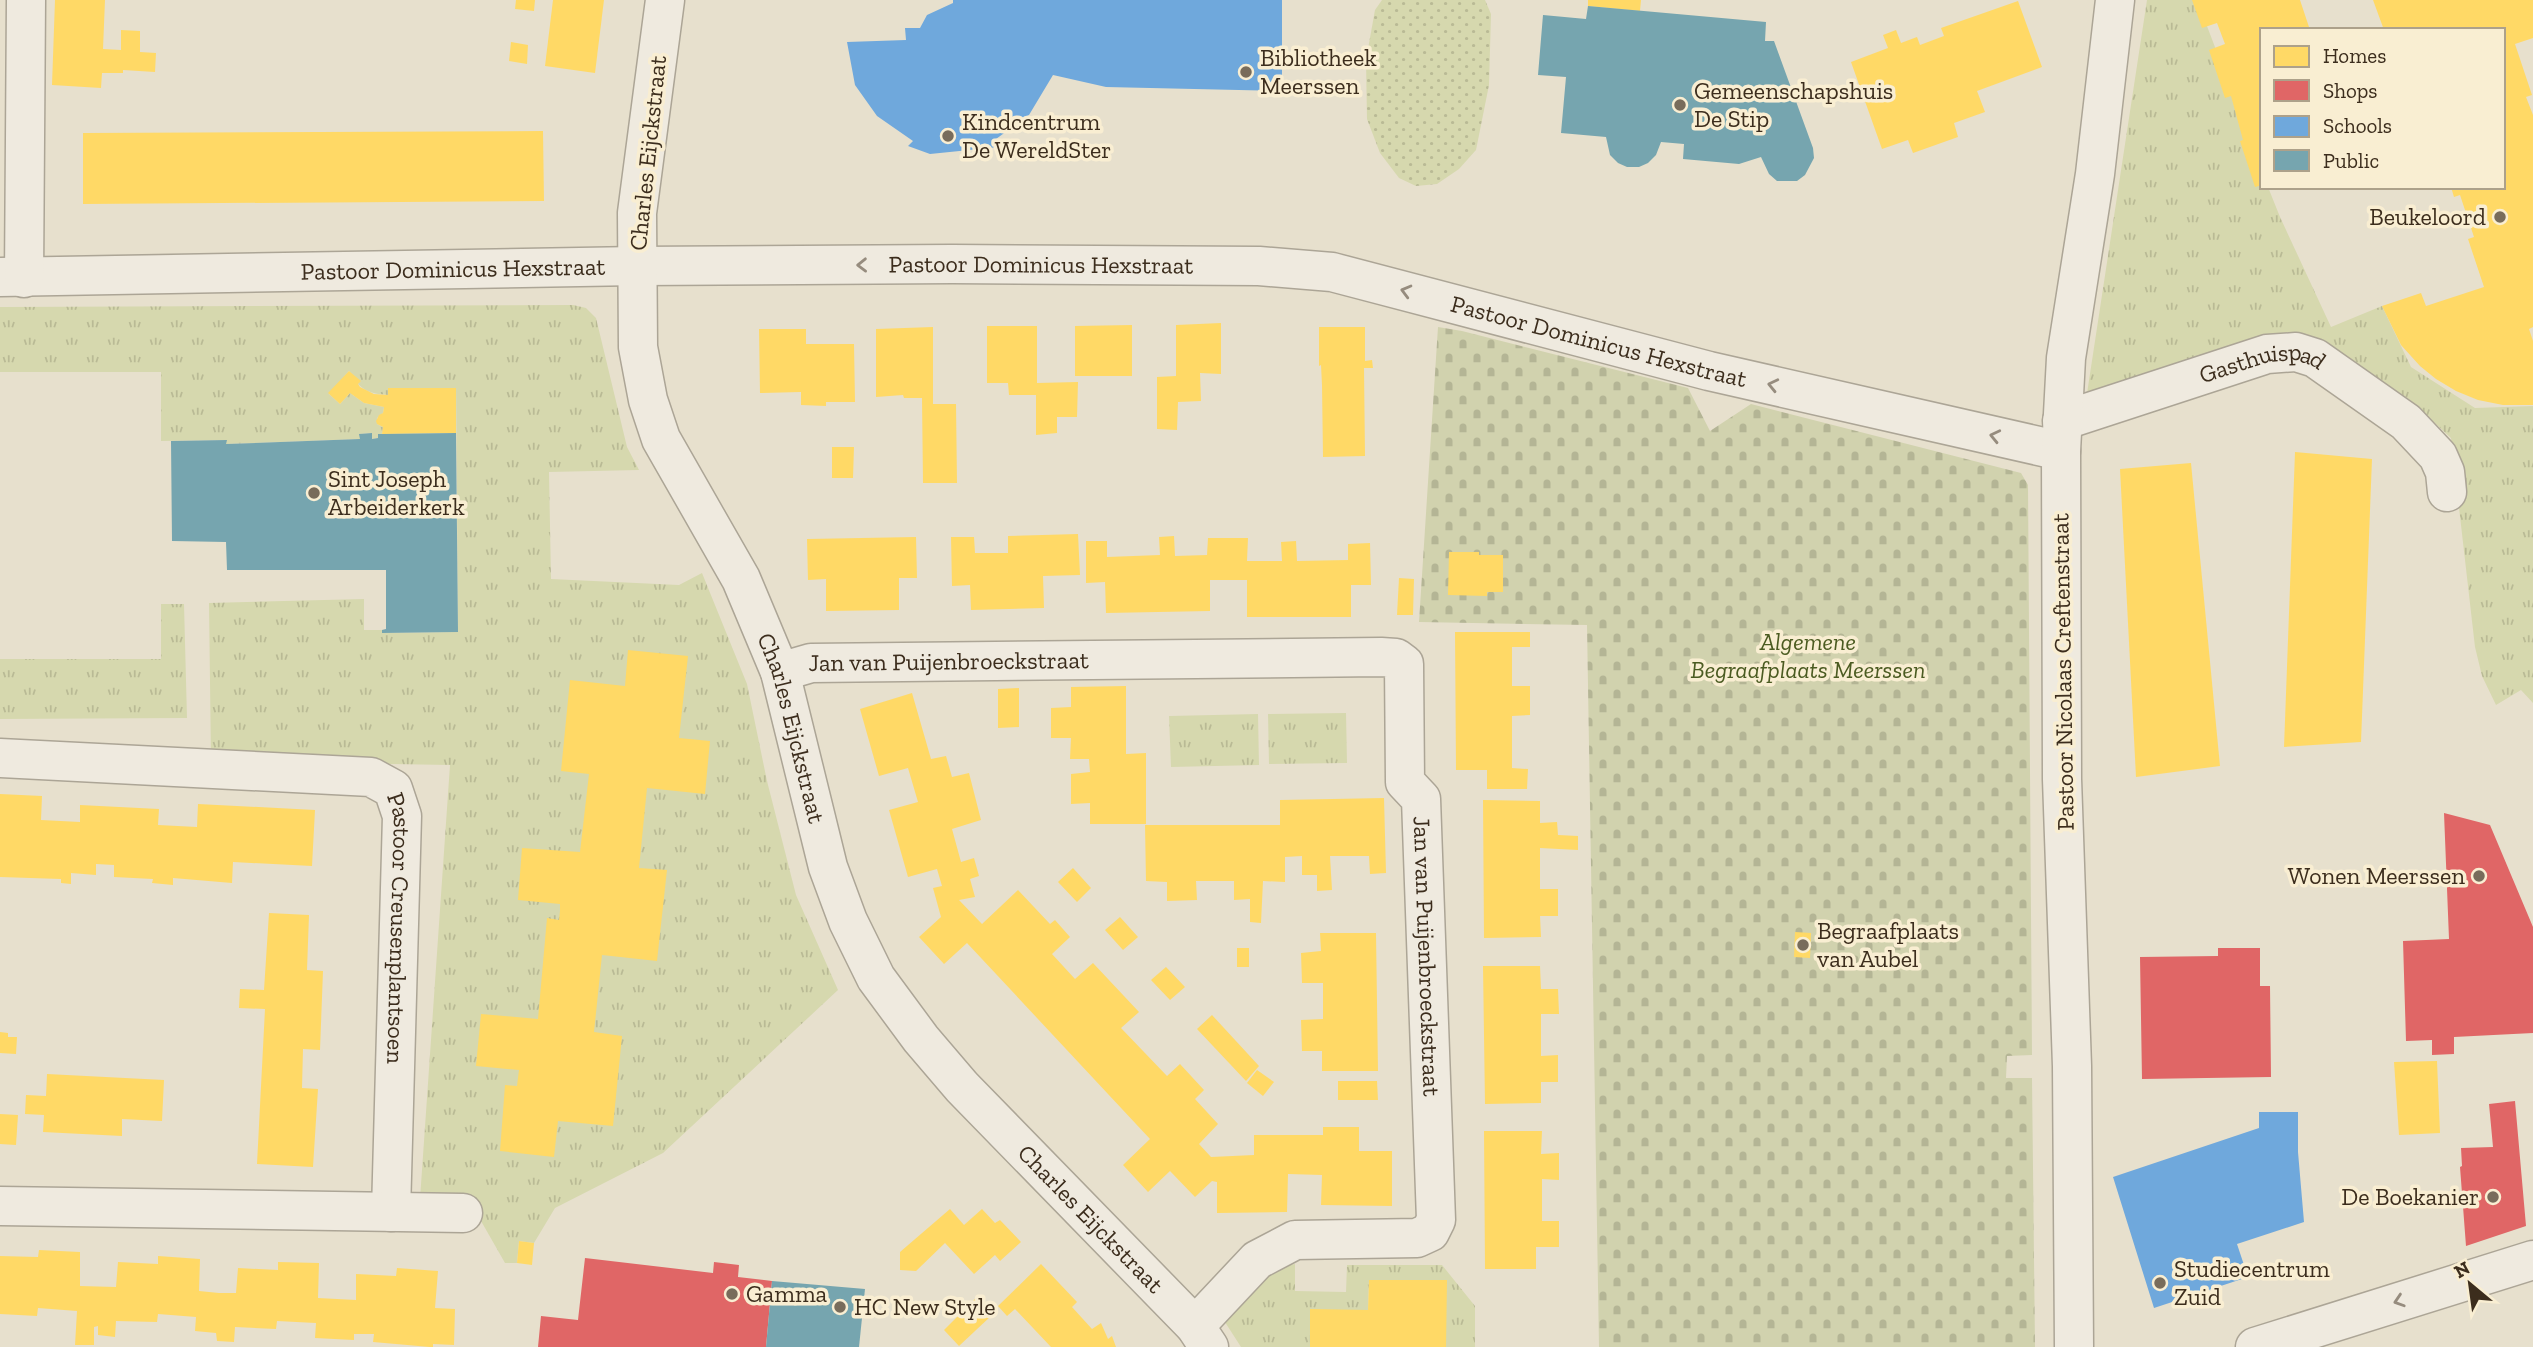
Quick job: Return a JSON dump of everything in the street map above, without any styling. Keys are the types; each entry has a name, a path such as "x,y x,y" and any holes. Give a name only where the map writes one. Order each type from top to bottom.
{"street":[{"path":"12,277 26,0"},
{"name":"Charles Eijckstraat","path":"665,0 637,214 638,347 649,400 661,439 741,579 780,672 828,867 848,921 876,978 921,1039 962,1087 1202,1337"},
{"name":"Pastoor Nicolaas Creftenstraat","path":"2074,1347 2072,1066 2062,779 2062,436 2066,358 2094,186 2115,0"},
{"name":"Pastoor Dominicus Hexstraat","path":"12,277 637,266 1259,266 1332,272 1709,371 2062,436"},
{"name":"Gasthuispad","path":"2062,436 2267,354 2296,352 2315,358 2406,422 2438,456 2445,472 2447,492"},
{"name":"Jan van Puijenbroeckstraat","path":"780,672 811,663 1381,657 1396,658 1404,664 1405,782 1421,799 1436,1220 1430,1232 1417,1238 1295,1240 1257,1260 1202,1337"},
{"name":"Pastoor Creusenplantsoen","path":"0,758 371,777 393,789 402,816 391,1212"},
{"path":"0,1206 463,1213"},
{"path":"2255,1347 2533,1260"}],"green space":[{"path":"1382,0 1485,0 1491,14 1489,85 1476,150 1459,169 1437,184 1416,186 1399,178 1380,153 1367,119 1366,60 1375,10"},
{"path":"2147,0 2197,0 2260,165 2260,189 2269,189 2331,327 2382,306 2411,367 2475,408 2533,406 2533,703 2521,690 2496,705 2482,676 2475,647 2451,438 2410,400 2330,346 2086,400"},
{"path":"573,305 586,308 596,318 627,447 639,470 549,472 551,579 679,585 702,573 747,684 767,781 796,895 838,990 663,1153 555,1208 534,1243 519,1241 517,1263 505,1263 469,1200 420,1199 450,765 211,761 209,603 364,599 364,630 382,630 382,633 458,632 456,388 388,388 388,395 380,394 361,387 358,384 360,381 349,371 329,394 340,404 350,393 364,403 384,407 383,413 377,418 377,424 383,427 378,438 372,439 371,433 360,434 360,439 226,444 226,440 161,441 161,372 0,372 0,307"},
{"name":"Algemene Begraafplaats Meerssen","path":"1438,327 1688,388 1710,431 1751,404 2021,473 2028,485 2032,1055 2007,1056 2006,1078 2032,1078 2035,1347 1599,1347 1587,625 1419,622"},
{"path":"161,604 184,604 187,718 0,719 0,659 161,659"},
{"path":"1346,713 1347,763 1269,764 1268,714"},
{"path":"1258,714 1259,765 1171,767 1169,716"},
{"path":"1295,1264 1295,1291 1346,1292 1347,1265 1442,1265 1475,1306 1475,1347 1446,1347 1446,1280 1369,1280 1368,1310 1310,1310 1310,1347 1241,1347 1223,1319 1263,1277"}],"building: Homes":[{"path":"55,0 105,0 103,49 121,50 121,30 140,31 140,52 156,53 155,72 123,70 123,73 102,73 101,88 52,85"},
{"path":"516,0 535,0 534,11 515,9"},
{"path":"553,0 604,0 595,73 545,66"},
{"path":"1588,0 1641,0 1640,11 1588,6"},
{"path":"2192,0 2300,0 2309,28 2260,28 2260,186 2255,187 2240,141 2243,140 2231,96 2225,98 2209,50 2225,44 2217,23 2202,28"},
{"name":"Beukeloord","path":"2373,0 2533,0 2533,38 2515,44 2532,95 2526,97 2533,115 2533,327 2529,329 2533,341 2533,405 2503,405 2478,400 2436,379 2401,345 2382,306 2421,293 2426,306 2484,287 2468,239 2474,237 2460,195 2454,197 2452,189 2505,189 2505,28 2383,28"},
{"path":"2018,1 2042,67 1977,91 1985,112 1954,123 1958,137 1913,153 1908,140 1882,149 1851,62 1888,48 1883,35 1896,30 1901,43 1917,37 1920,45 1944,36 1941,28"},
{"path":"511,42 528,45 527,64 509,61"},
{"path":"543,131 544,201 83,204 83,133"},
{"path":"1221,323 1221,374 1200,373 1201,401 1178,402 1177,430 1157,429 1157,377 1176,376 1176,325"},
{"path":"1132,325 1132,376 1075,376 1075,326"},
{"path":"987,326 1037,326 1037,383 1078,382 1077,417 1057,417 1057,433 1036,435 1036,395 1009,395 1008,383 987,383"},
{"path":"933,327 933,404 956,404 957,483 923,483 922,398 904,398 903,395 876,397 876,329"},
{"path":"1319,327 1365,327 1365,361 1372,360 1373,368 1364,368 1365,456 1323,457"},
{"path":"759,329 806,329 806,344 854,344 855,402 826,402 826,406 801,405 801,392 760,393"},
{"path":"349,371 361,381 358,384 360,387 374,394 388,395 388,388 456,388 456,433 382,434 383,427 376,421 383,413 384,407 364,403 350,393 340,404 328,393"},
{"path":"832,447 854,447 853,478 832,478"},
{"path":"2295,452 2372,459 2361,742 2284,747"},
{"path":"2191,463 2220,766 2136,777 2120,469"},
{"path":"1078,534 1080,575 1043,576 1044,608 971,610 970,585 952,586 951,537 974,537 975,553 1008,553 1008,536"},
{"path":"1174,536 1175,556 1207,555 1208,538 1248,538 1247,561 1282,561 1281,542 1296,541 1297,561 1348,560 1348,544 1370,543 1371,585 1351,585 1351,617 1247,617 1247,580 1210,580 1210,611 1106,613 1105,582 1086,583 1086,541 1107,541 1107,557 1160,555 1159,537"},
{"path":"916,537 917,578 899,578 899,610 826,611 826,579 808,580 807,539"},
{"path":"1449,552 1503,555 1503,592 1487,592 1487,596 1448,595"},
{"path":"1399,578 1414,579 1413,615 1397,615"},
{"path":"1455,632 1530,632 1530,647 1512,647 1512,686 1530,686 1530,715 1512,716 1512,768 1528,769 1527,789 1487,789 1487,770 1456,770"},
{"path":"628,650 688,656 679,738 710,741 705,794 647,788 639,868 667,870 657,961 602,955 594,1032 622,1036 613,1126 558,1121 554,1157 500,1151 505,1085 517,1086 519,1070 476,1066 481,1014 538,1019 547,918 559,920 560,911 560,904 518,900 522,848 580,852 589,774 561,771 570,680 625,686"},
{"path":"1126,686 1126,754 1146,753 1146,824 1090,824 1090,803 1071,804 1071,774 1090,772 1089,759 1070,759 1071,738 1051,738 1051,708 1071,707 1071,687"},
{"path":"1019,688 1019,727 998,728 998,689"},
{"path":"912,693 931,759 946,756 952,777 969,773 981,820 952,829 961,862 974,858 979,876 970,879 975,897 959,900 982,924 1018,890 1050,924 1055,920 1070,937 1052,954 1075,979 1093,963 1139,1012 1121,1028 1167,1076 1180,1064 1204,1090 1195,1099 1218,1124 1199,1144 1211,1157 1254,1155 1254,1135 1323,1135 1323,1127 1359,1127 1359,1151 1392,1151 1392,1206 1321,1205 1322,1175 1288,1174 1287,1212 1217,1213 1217,1182 1212,1181 1195,1197 1170,1171 1148,1192 1123,1165 1150,1139 967,943 944,964 919,937 941,917 933,888 942,886 937,869 908,877 889,810 918,802 908,768 879,776 860,709"},
{"path":"0,794 42,796 41,820 80,822 80,805 159,809 158,825 197,827 198,804 315,810 312,866 233,862 232,883 173,878 173,885 152,883 153,879 114,877 114,865 96,864 96,875 71,873 71,884 61,883 61,879 0,877"},
{"path":"1384,798 1386,873 1370,874 1369,856 1330,856 1332,890 1317,891 1317,875 1302,875 1302,856 1285,857 1285,882 1263,881 1261,923 1250,922 1250,899 1234,900 1234,881 1196,881 1197,900 1167,901 1167,882 1146,881 1145,825 1280,825 1280,800"},
{"path":"1483,800 1540,801 1540,823 1557,822 1558,835 1578,836 1578,850 1540,848 1540,889 1558,889 1558,916 1540,916 1541,937 1484,938"},
{"path":"1073,868 1091,888 1077,902 1058,882"},
{"path":"269,913 309,915 307,970 323,971 320,1050 303,1049 302,1088 318,1089 313,1167 257,1164 265,1009 239,1008 240,989 264,990"},
{"path":"1120,917 1138,937 1123,950 1105,930"},
{"name":"Begraafplaats van Aubel","path":"1795,932 1811,933 1810,958 1794,957"},
{"path":"1320,933 1376,933 1378,1071 1322,1071 1322,1051 1302,1051 1301,1020 1323,1019 1323,983 1302,983 1301,953 1321,951"},
{"path":"1237,948 1249,948 1249,967 1237,967"},
{"path":"1483,966 1540,966 1541,989 1558,989 1559,1014 1541,1014 1541,1056 1558,1055 1558,1082 1541,1082 1541,1103 1485,1104"},
{"path":"1166,967 1185,987 1170,1000 1151,980"},
{"path":"1212,1015 1259,1066 1246,1081 1197,1029"},
{"path":"0,1032 8,1033 8,1037 17,1037 16,1054 0,1053"},
{"path":"2437,1061 2440,1133 2399,1135 2394,1062"},
{"path":"1257,1070 1274,1082 1263,1096 1247,1083"},
{"path":"47,1074 164,1080 162,1121 122,1119 122,1136 43,1132 44,1115 25,1114 26,1095 46,1096"},
{"path":"1338,1081 1377,1081 1378,1100 1338,1100"},
{"path":"0,1114 18,1115 16,1145 0,1144"},
{"path":"1484,1131 1542,1131 1541,1154 1559,1153 1559,1180 1542,1179 1542,1221 1559,1221 1559,1247 1536,1247 1536,1269 1485,1269"},
{"path":"950,1209 964,1225 982,1209 995,1223 1000,1220 1021,1242 1000,1261 995,1255 974,1274 945,1243 916,1271 900,1270 900,1252"},
{"path":"519,1241 534,1243 532,1265 517,1263"},
{"path":"39,1250 80,1252 80,1286 116,1287 118,1262 158,1264 158,1256 200,1259 199,1291 219,1293 236,1293 238,1268 278,1270 278,1262 319,1263 318,1298 356,1300 356,1274 396,1276 397,1268 438,1271 435,1308 455,1309 454,1345 433,1344 433,1347 430,1347 373,1342 374,1334 354,1334 354,1340 315,1338 316,1323 277,1321 276,1329 235,1327 234,1342 217,1341 216,1333 195,1331 196,1317 158,1314 157,1322 116,1321 115,1337 98,1335 98,1326 94,1327 94,1345 75,1345 77,1311 38,1308 37,1316 0,1314 0,1256 38,1257"},
{"path":"1041,1264 1077,1302 1072,1307 1092,1329 1101,1323 1108,1339 1112,1336 1116,1347 1051,1347 1015,1309 1007,1316 998,1306"},
{"path":"1369,1280 1447,1280 1446,1347 1310,1347 1310,1309 1368,1310"},
{"path":"975,1299 991,1316 959,1346 944,1330"}],"building: Shops":[{"name":"Wonen Meerssen","path":"2444,813 2490,825 2533,927 2533,1033 2454,1037 2454,1054 2432,1055 2432,1040 2406,1041 2403,941 2449,939"},
{"path":"2218,948 2260,948 2260,986 2270,986 2271,1077 2142,1079 2140,957 2218,956"},
{"name":"De Boekanier","path":"2515,1101 2526,1226 2466,1246 2461,1148 2493,1147 2489,1104"},
{"path":"585,1258 713,1273 714,1262 739,1265 738,1277 772,1281 766,1347 538,1347 541,1316 578,1320"}],"building: Schools":[{"path":"953,0 1282,0 1282,91 1106,87 1053,75 1029,115 996,139 999,147 930,154 908,146 913,141 877,116 855,85 847,42 906,40 905,28 920,28 927,15 953,3"},
{"path":"2259,1112 2298,1112 2298,1152 2304,1222 2237,1244 2248,1277 2154,1308 2113,1177 2259,1128"}],"building: Public":[{"name":"Gemeenschapshuis De Stip","path":"1588,6 1766,22 1765,41 1774,41 1813,148 1814,158 1805,175 1797,181 1777,181 1769,174 1761,157 1739,164 1683,159 1684,144 1661,142 1656,155 1648,163 1639,167 1627,167 1610,155 1606,137 1561,133 1566,77 1538,75 1543,15 1586,19"},
{"name":"Sint Joseph Arbeiderkerk","path":"372,433 372,439 378,438 378,434 456,433 458,632 382,633 382,630 386,629 386,570 227,570 226,542 172,541 171,441 227,440 226,444 360,439 359,434"},
{"path":"772,1281 865,1289 859,1347 766,1347"}],"place":[{"name":"Bibliotheek Meerssen","path":"1246,72"},
{"name":"Gemeenschapshuis De Stip","path":"1680,105"},
{"name":"Kindcentrum De WereldSter","path":"948,136"},
{"name":"Beukeloord","path":"2500,217"},
{"name":"Sint Joseph Arbeiderkerk","path":"314,493"},
{"name":"Wonen Meerssen","path":"2479,876"},
{"name":"Begraafplaats van Aubel","path":"1803,945"},
{"name":"De Boekanier","path":"2493,1197"},
{"name":"Studiecentrum Zuid","path":"2160,1283"},
{"name":"Gamma","path":"732,1294"},
{"name":"HC New Style","path":"840,1307"}]}
